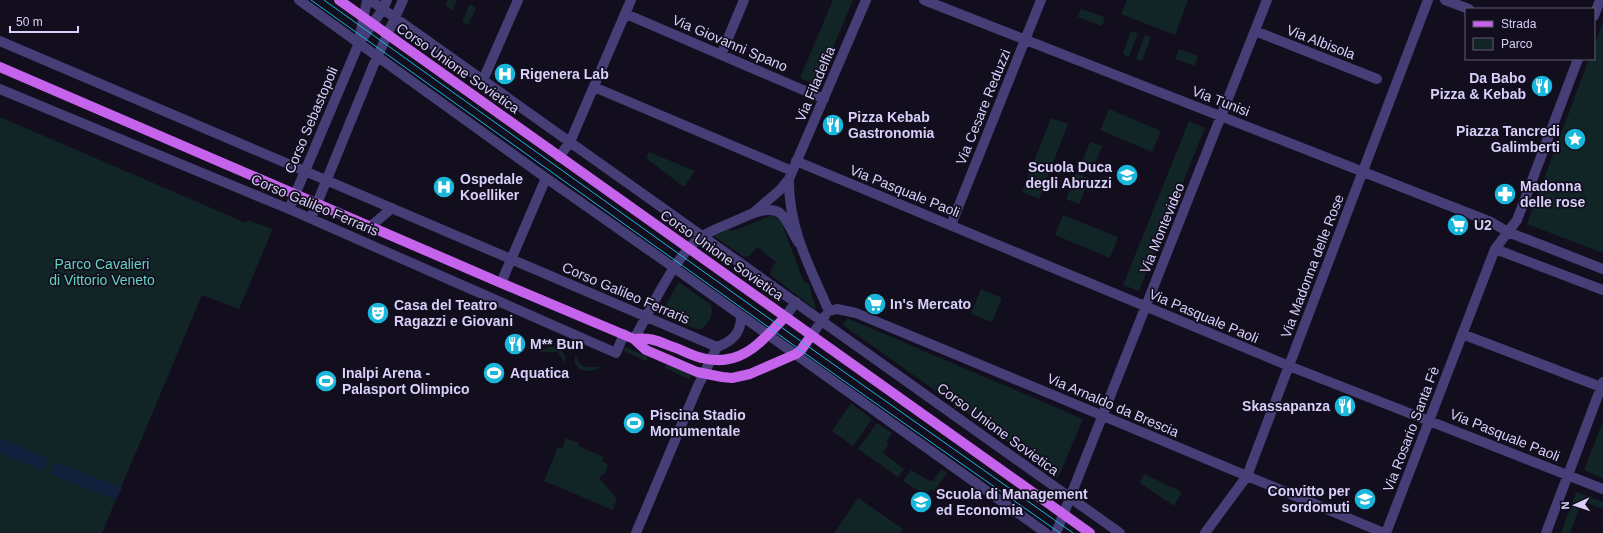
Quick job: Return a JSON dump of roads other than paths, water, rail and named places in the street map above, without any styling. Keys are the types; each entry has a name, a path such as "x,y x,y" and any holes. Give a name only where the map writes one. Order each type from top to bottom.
{"main road":[{"name":"Corso Unione Sovietica","path":"339,0 379,30 1090,533"},
{"name":"Corso Galileo Ferraris","path":"0,67 634,339"},
{"path":"634,339 649,338 700,357 711,360 724,360 739,356 756,347 785,317"},
{"path":"634,339 646,350 704,374 732,378 796,354 801,350 811,336"}],"street":[{"path":"299,0 546,178 674,267 1046,533"},
{"name":"Corso Sebastopoli","path":"289,209 359,43 363,18 368,0"},
{"name":"Corso Unione Sovietica","path":"368,0 385,5 395,18 1120,533"},
{"name":"Corso Sebastopoli","path":"359,43 395,18 403,0"},
{"path":"483,80 518,0"},
{"path":"559,157 570,142 631,0"},
{"path":"721,55 744,0"},
{"name":"Via Filadelfia","path":"791,175 866,0"},
{"name":"Via Tunisi","path":"924,0 1491,222 1508,232"},
{"name":"Via Cesare Reduzzi","path":"952,225 1041,0"},
{"name":"Via Montevideo","path":"1056,533 1267,0"},
{"name":"Via Madonna delle Rose","path":"1206,533 1247,476 1428,0"},
{"path":"1445,0 1466,8"},
{"path":"1595,13 1600,0"},
{"name":"Corso Sebastopoli","path":"311,218 378,56 379,30 385,5"},
{"name":"Via Giovanni Spano","path":"626,14 824,99"},
{"name":"Via Albisola","path":"1255,31 1377,79"},
{"name":"Corso Galileo Ferraris","path":"0,41 717,348"},
{"path":"1578,60 1517,220 1508,232 1603,269"},
{"path":"594,87 791,175"},
{"name":"Corso Galileo Ferraris","path":"0,89 311,218 616,353 624,334"},
{"name":"Via Pasquale Paoli","path":"796,162 952,225 1289,366 1603,489"},
{"path":"753,213 780,190 791,175"},
{"path":"791,175 790,206 799,243 829,311 811,336"},
{"path":"501,283 546,178"},
{"name":"Corso Galileo Ferraris","path":"371,226 392,208"},
{"path":"634,339 674,267 688,248 702,236 753,213 770,210 779,212 785,218 792,233 799,243"},
{"name":"Via Rosario Santa Fè","path":"1385,533 1495,249 1508,232"},
{"path":"1495,249 1603,290"},
{"path":"785,317 796,302"},
{"name":"Via Arnaldo da Brescia","path":"829,311 837,309 856,313 1385,533"},
{"path":"636,533 704,374 717,348 728,343 736,334 741,325 741,316"},
{"path":"1462,334 1602,384 1546,533"}],"water":[{"path":"0,438 48,459 43,471 0,453"},
{"path":"55,462 122,488 116,500 50,474"}],"tram line":[{"path":"311,0 820,364 1060,533"},
{"path":"324,0 823,357 1073,533"}],"place":[{"name":"Rigenera Lab","path":"505,74"},
{"name":"Da Babo Pizza & Kebab","path":"1542,86"},
{"name":"Pizza Kebab Gastronomia","path":"833,125"},
{"name":"Piazza Tancredi Galimberti","path":"1575,139"},
{"name":"Scuola Duca degli Abruzzi","path":"1127,175"},
{"name":"Ospedale Koelliker","path":"444,187"},
{"name":"Madonna delle rose","path":"1505,194"},
{"name":"U2","path":"1458,225"},
{"name":"In's Mercato","path":"875,304"},
{"name":"Casa del Teatro Ragazzi e Giovani","path":"378,313"},
{"name":"M** Bun","path":"515,344"},
{"name":"Aquatica","path":"494,373"},
{"name":"Inalpi Arena - Palasport Olimpico","path":"326,381"},
{"name":"Skassapanza","path":"1345,406"},
{"name":"Piscina Stadio Monumentale","path":"634,423"},
{"name":"Convitto per sordomuti","path":"1365,499"},
{"name":"Scuola di Management ed Economia","path":"921,502"}],"park label":[{"name":"Parco Cavalieri di Vittorio Veneto","path":"102,272"}]}
